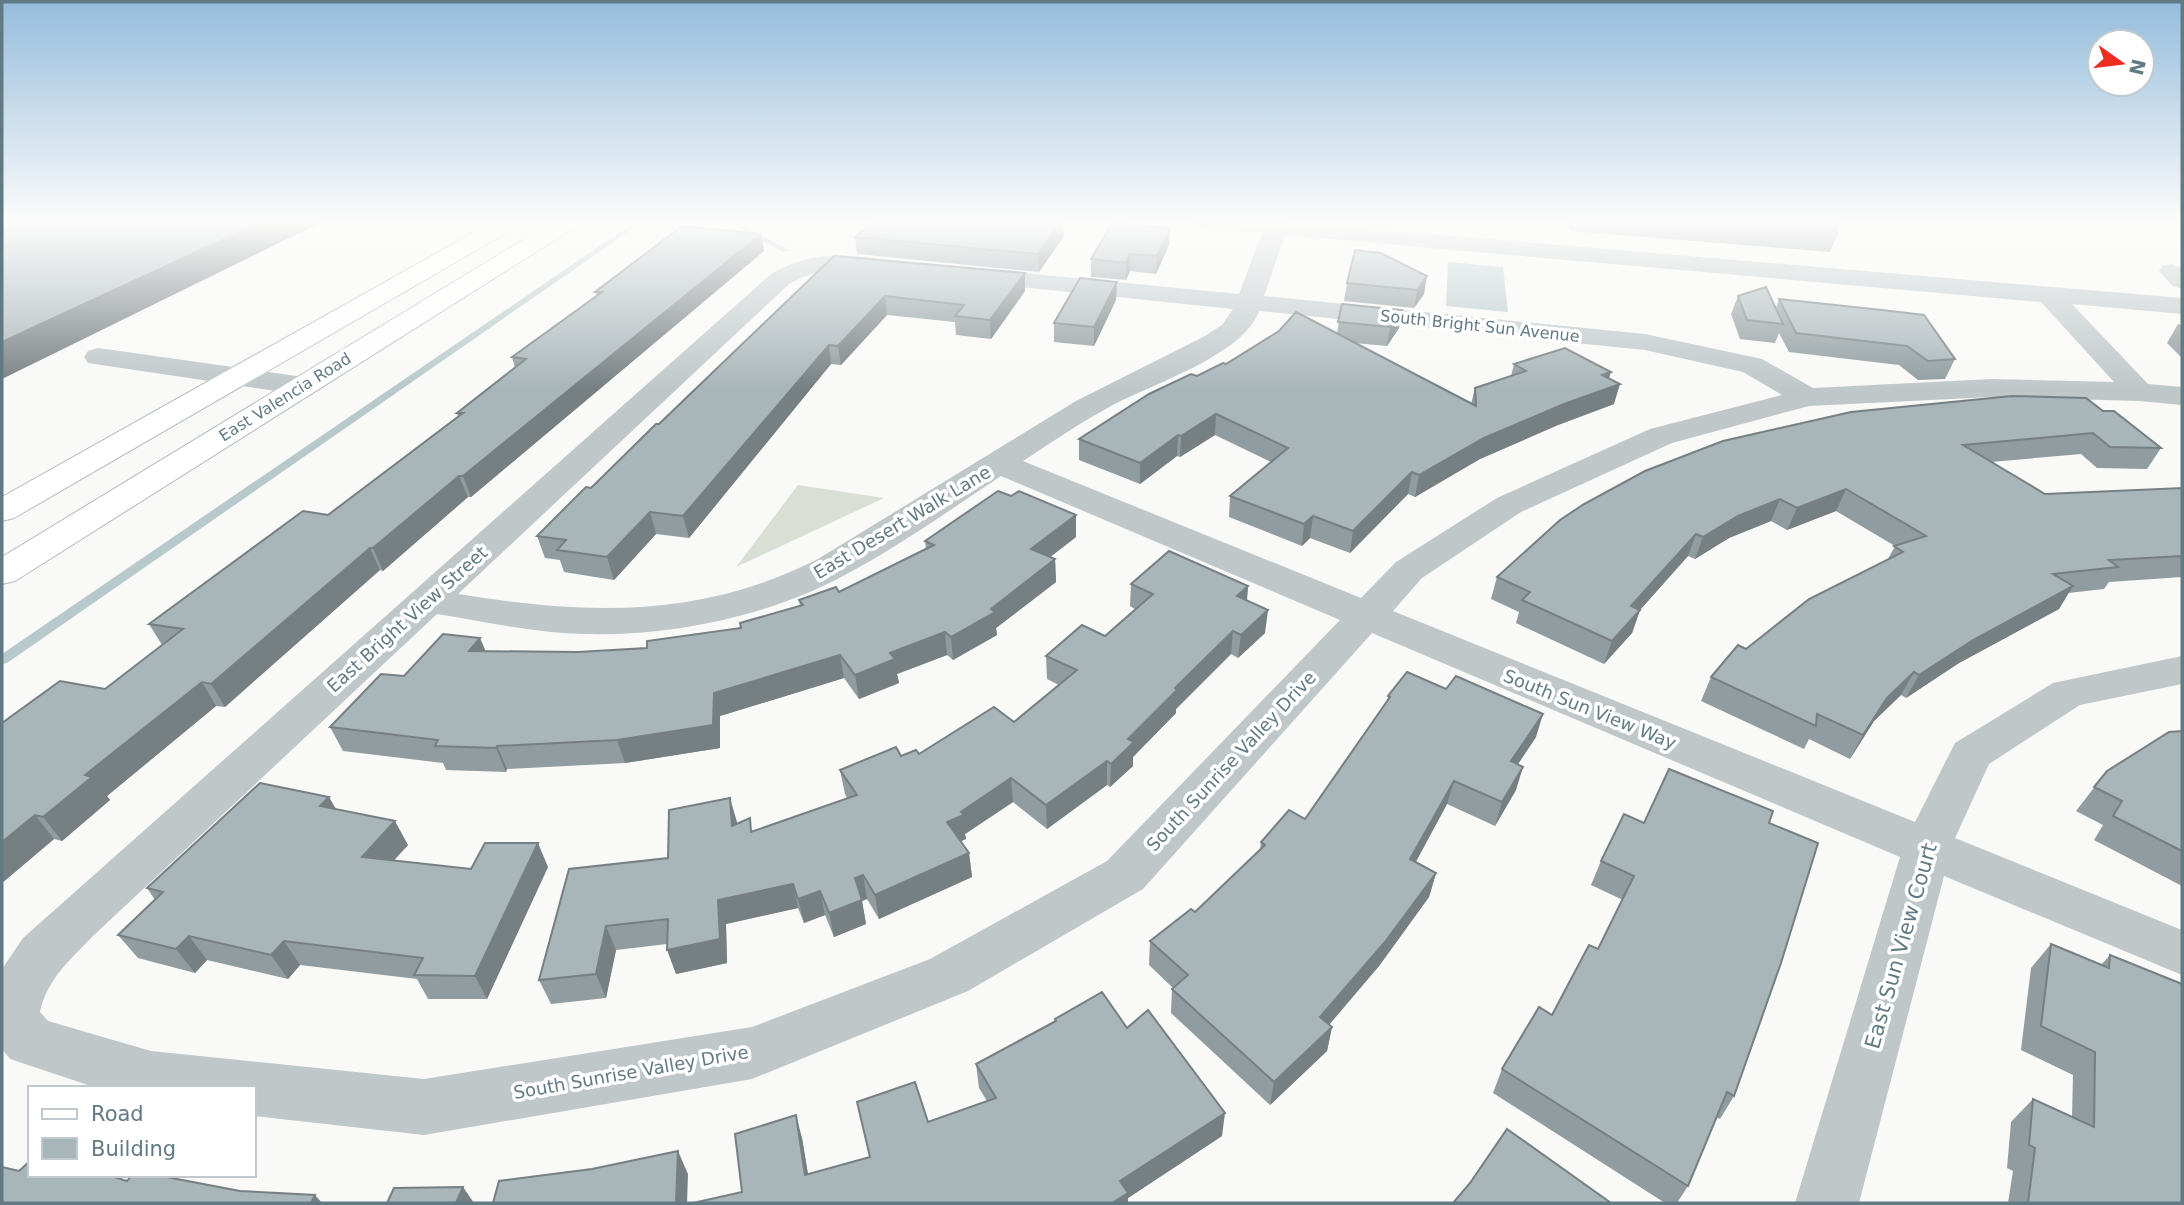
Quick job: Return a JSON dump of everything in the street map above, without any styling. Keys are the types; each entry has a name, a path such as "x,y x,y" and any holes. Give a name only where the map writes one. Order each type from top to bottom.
{"main road":[{"path":"2,511 411,277"},
{"name":"East Valencia Road","path":"2,573 477,277"}],"street":[{"name":"East Bright View Street","path":"225,1086 151,1078 30,1041 11,1019 17,987 35,961 75,920 783,277"},
{"name":"South Bright Sun Avenue","path":"989,277 1645,342 1752,365 1808,397"},
{"name":"East Desert Walk Lane","path":"428,601 530,617 605,622 663,617 731,604 802,581 863,549 1108,395 1210,345 1236,329 1258,277"},
{"path":"1874,277 2182,306"},
{"path":"1940,277 1947,285"},
{"path":"2048,294 2139,392"},
{"path":"98,357 303,386"},
{"name":"South Sunrise Valley Drive","path":"256,1089 424,1107 711,1060 752,1053 949,975 1125,875 1409,570 1509,505 1661,436 1808,397 1992,388 2139,392 2182,396"},
{"name":"South Sun View Way","path":"999,463 2182,953"},
{"name":"East Sun View Court","path":"1828,1203 1927,847 1971,754 2068,693 2182,670"}],"shaded area":[{"path":"1447,277 1504,277 1508,312 1446,306"},
{"path":"798,485 884,498 736,567"}],"building":[{"path":"2,277 142,277 2,342"},
{"path":"614,277 708,277 370,548 211,684 202,682 85,775 92,777 43,817 35,815 2,842 2,723 60,681 105,689 183,629 149,624 303,511 328,515 463,413 457,413 526,359 512,357 602,292 595,292"},
{"path":"812,277 1022,277 990,320 955,316 964,305 885,296 838,346 829,345 683,516 650,512 607,557 557,550 566,540 537,536 586,487 591,488"},
{"path":"1348,277 1426,277 1417,290 1347,283"},
{"path":"1080,278 1117,282 1094,327 1054,323"},
{"path":"1766,287 1783,324 1747,320 1738,296"},
{"path":"1779,299 1924,315 1955,359 1928,361 1907,346 1796,333"},
{"path":"1342,304 1402,310 1390,327 1338,322"},
{"path":"1296,312 1476,406 1475,388 1526,371 1514,364 1565,348 1611,372 1602,375 1620,384 1484,438 1419,475 1412,472 1353,531 1313,516 1304,524 1230,496 1288,448 1216,414 1181,436 1178,435 1140,463 1079,439 1149,394 1191,374 1197,376 1226,364 1279,331"},
{"path":"2012,396 2086,398 2103,411 2114,411 2161,448 2110,447 2093,433 1963,445 2045,494 2182,488 2182,556 2109,560 2118,567 2053,574 2073,586 1973,640 1919,675 1914,672 1887,698 1863,735 1817,714 1816,726 1711,677 1738,645 1746,649 1809,599 1903,552 1894,546 1926,536 1846,489 1797,508 1780,499 1738,516 1703,537 1696,534 1631,606 1640,610 1612,641 1522,600 1530,592 1497,577 1560,520 1584,504 1645,471 1723,441 1851,412"},
{"path":"998,491 1011,496 1019,491 1076,515 1031,549 1055,559 991,609 995,612 951,637 945,632 890,653 895,659 855,675 840,655 714,693 713,725 617,740 496,748 435,746 438,740 330,727 381,674 404,676 443,634 480,638 469,651 578,652 647,648 647,641 741,628 740,623 803,605 799,600 836,587 839,592 934,545 925,541"},
{"path":"1169,551 1248,586 1237,596 1268,610 1241,635 1233,631 1128,739 1134,742 1111,764 1107,761 1046,805 1011,778 961,812 964,815 947,822 969,853 875,895 863,875 855,878 862,900 829,913 820,891 798,899 793,884 718,900 720,939 667,950 668,919 606,926 596,974 539,980 569,869 668,858 669,810 730,798 732,826 750,818 751,832 857,795 840,770 896,747 901,756 916,750 919,754 994,707 1014,722 1077,670 1046,656 1082,625 1105,636 1153,594 1131,584"},
{"path":"1407,672 1446,689 1456,676 1543,714 1511,761 1523,767 1502,802 1454,781 1410,859 1436,873 1385,942 1320,1017 1332,1027 1274,1082 1172,989 1188,975 1150,941 1191,909 1195,912 1265,845 1261,842 1289,810 1305,819"},
{"path":"2182,731 2182,851 2113,816 2122,801 2094,787 2107,771 2169,732"},
{"path":"1669,769 1773,811 1769,823 1818,843 1781,963 1734,1096 1727,1092 1688,1186 1502,1069 1539,1007 1552,1015 1589,945 1598,949 1634,876 1601,861 1624,814 1644,823"},
{"path":"260,783 329,797 320,806 395,821 362,857 471,869 485,843 538,843 475,976 414,975 423,958 284,941 271,955 189,936 176,949 118,935 163,892 147,888"},
{"path":"2051,944 2109,968 2110,955 2182,984 2182,1203 2028,1203 2035,1148 2029,1145 2033,1099 2094,1127 2095,1052 2041,1026"},
{"path":"1102,992 1127,1028 1148,1010 1225,1113 1120,1181 1128,1193 1112,1203 693,1203 742,1192 735,1134 796,1115 805,1175 870,1157 857,1102 915,1082 928,1122 996,1098 976,1064 1056,1021 1055,1019"},
{"path":"1507,1129 1611,1203 1453,1203"},
{"path":"678,1151 676,1203 493,1203 499,1181 592,1169"},
{"path":"28,1163 28,1177 114,1177 127,1181 130,1177 166,1177 240,1191 315,1195 311,1203 2,1203 2,1167 19,1171"},
{"path":"463,1187 456,1203 387,1203 394,1188"}],"waterway":[{"path":"2,660 558,277"}]}
